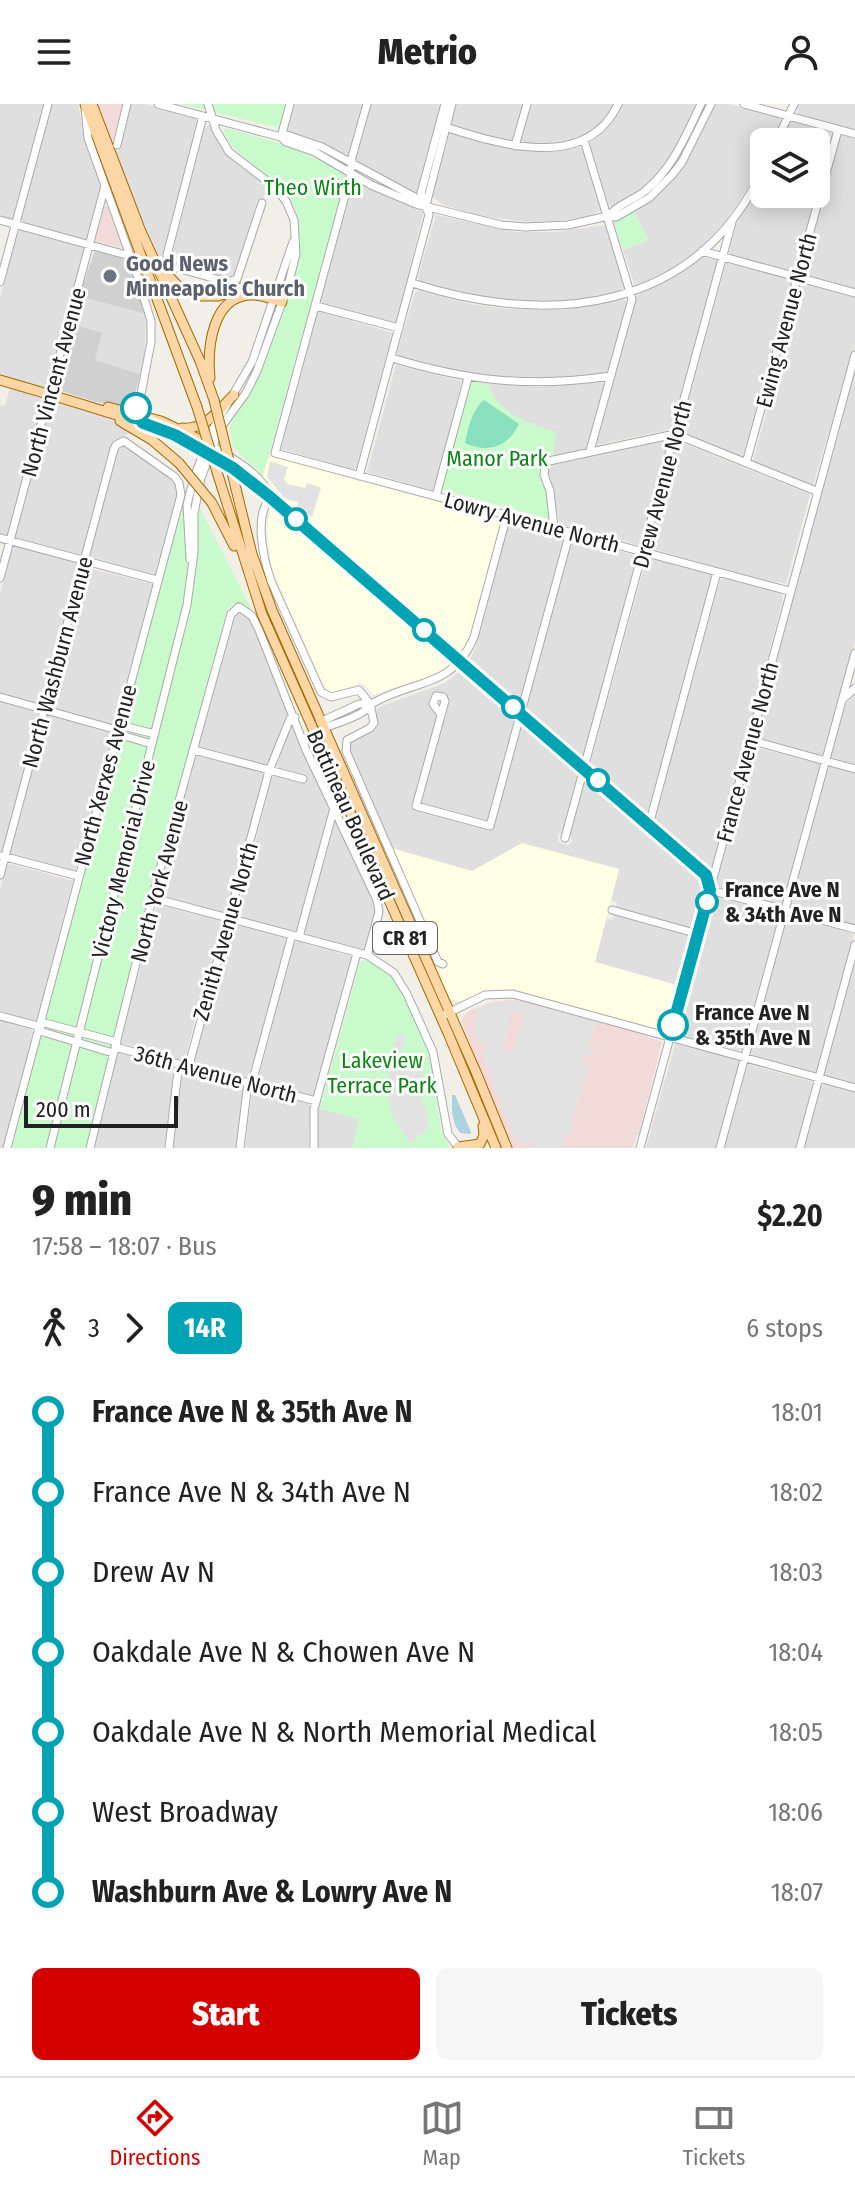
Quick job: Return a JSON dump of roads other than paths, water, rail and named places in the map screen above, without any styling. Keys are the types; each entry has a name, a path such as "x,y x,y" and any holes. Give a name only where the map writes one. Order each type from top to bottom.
{"main road":[{"name":"CR 81","path":"87,105 213,397"},
{"name":"CR 81","path":"87,105 197,407 254,593"},
{"path":"152,257 172,282 188,293 214,297 248,286 279,297"},
{"path":"213,397 210,350 220,314 231,302 243,296 279,297"},
{"path":"0,380 89,405 209,449"},
{"path":"177,428 198,426 214,417 234,395"},
{"name":"Bottineau Boulevard","path":"213,397 252,554 276,620 445,1015 507,1148"},
{"path":"89,405 135,413 177,428 209,449"},
{"path":"89,405 137,430 179,463 212,503 254,593"},
{"name":"Bottineau Boulevard","path":"254,593 319,726"},
{"name":"Bottineau Boulevard","path":"445,1015 448,1033 496,1148"},
{"path":"448,1033 457,1066 484,1131 480,1144 459,1148"}],"street":[{"path":"0,282 48,104"},
{"path":"117,145 127,104"},
{"path":"158,104 281,137 286,142 417,196 426,205 471,219 525,227 568,225 616,217 636,207 662,187 682,162 711,104"},
{"path":"208,104 208,117 167,255 170,266 227,282 237,279 262,203"},
{"path":"281,137 290,104"},
{"path":"367,104 316,306 399,328"},
{"path":"359,476 429,215 426,205 445,104"},
{"path":"443,126 452,104"},
{"path":"515,146 527,104"},
{"path":"443,126 515,146 554,146 584,140 602,128 618,104"},
{"path":"608,216 643,192 665,171 701,104"},
{"path":"744,104 855,134"},
{"path":"782,128 794,104"},
{"path":"87,105 88,138 149,312 152,336 135,413 143,423"},
{"path":"208,117 229,152 271,184 286,201 296,233 295,262 252,362 209,449"},
{"name":"Ewing Avenue North","path":"746,463 838,130"},
{"path":"584,140 632,299 590,451"},
{"name":"North Vincent Avenue","path":"0,578 105,186"},
{"path":"412,283 480,302 530,306 580,303 631,292 665,277 702,251 732,222 750,191"},
{"path":"0,220 130,256"},
{"name":"Drew Avenue North","path":"565,838 732,222"},
{"path":"702,251 855,293"},
{"path":"209,449 253,380 279,297"},
{"name":"Lowry Avenue North","path":"316,306 275,453 789,591"},
{"name":"France Avenue North","path":"640,1148 855,355"},
{"path":"392,358 468,378 549,383 611,376"},
{"path":"436,496 468,378"},
{"path":"554,528 544,469 549,461 675,434 816,491"},
{"name":"North Xerxes Avenue","path":"7,1148 179,504 179,483 175,477 128,443 120,442 114,449"},
{"name":"North Washburn Avenue","path":"0,875 2,856 114,449"},
{"path":"209,449 270,497 584,768 706,875 711,888 855,929"},
{"name":"Victory Memorial Drive","path":"50,1148 187,605 192,569 187,505 209,449"},
{"path":"270,497 264,510 262,529 266,564 321,692 331,697 353,689 359,690 370,704 374,719 372,726 347,740 346,751 438,962 443,964"},
{"path":"319,726 364,711 370,704 439,678 461,662 474,637 507,515"},
{"path":"440,713 416,806 490,826 570,532"},
{"path":"0,538 157,580"},
{"path":"649,825 717,572"},
{"name":"North York Avenue","path":"90,1148 153,898 231,614 239,607 252,616 295,717"},
{"path":"720,1148 855,653"},
{"path":"842,700 855,688"},
{"path":"0,697 117,730 121,735 152,744"},
{"path":"295,717 306,750 377,900 379,912 367,955"},
{"name":"Zenith Avenue North","path":"169,1148 179,1071 190,1061 225,923 230,919 269,771 290,719 295,717"},
{"path":"117,730 123,726 155,734"},
{"path":"750,740 855,769"},
{"path":"194,750 303,779"},
{"path":"240,1148 250,1083 334,807"},
{"path":"2,856 78,876"},
{"path":"153,898 367,955 394,973 433,1052 448,1134 459,1148"},
{"path":"612,910 698,934"},
{"path":"800,1148 855,945"},
{"path":"314,1148 316,1101 357,953"},
{"path":"445,1015 485,995 506,993 855,1088"},
{"path":"0,1016 38,1026 43,1032 77,1042 115,1047"},
{"path":"38,1026 45,1023 80,1031 115,1047"},
{"name":"36th Avenue North","path":"115,1047 316,1101"}],"water":[{"path":"452,1095 455,1095 470,1134 460,1133 455,1125"}],"place":[{"name":"Good News Minneapolis Church","path":"110,276"},
{"name":"France Ave N & 34th Ave N","path":"707,902"},
{"name":"France Ave N & 35th Ave N","path":"673,1025"}],"park label":[{"name":"Theo Wirth","path":"313,187"},
{"name":"Manor Park","path":"497,458"},
{"name":"Lakeview Terrace Park","path":"382,1072"}]}
